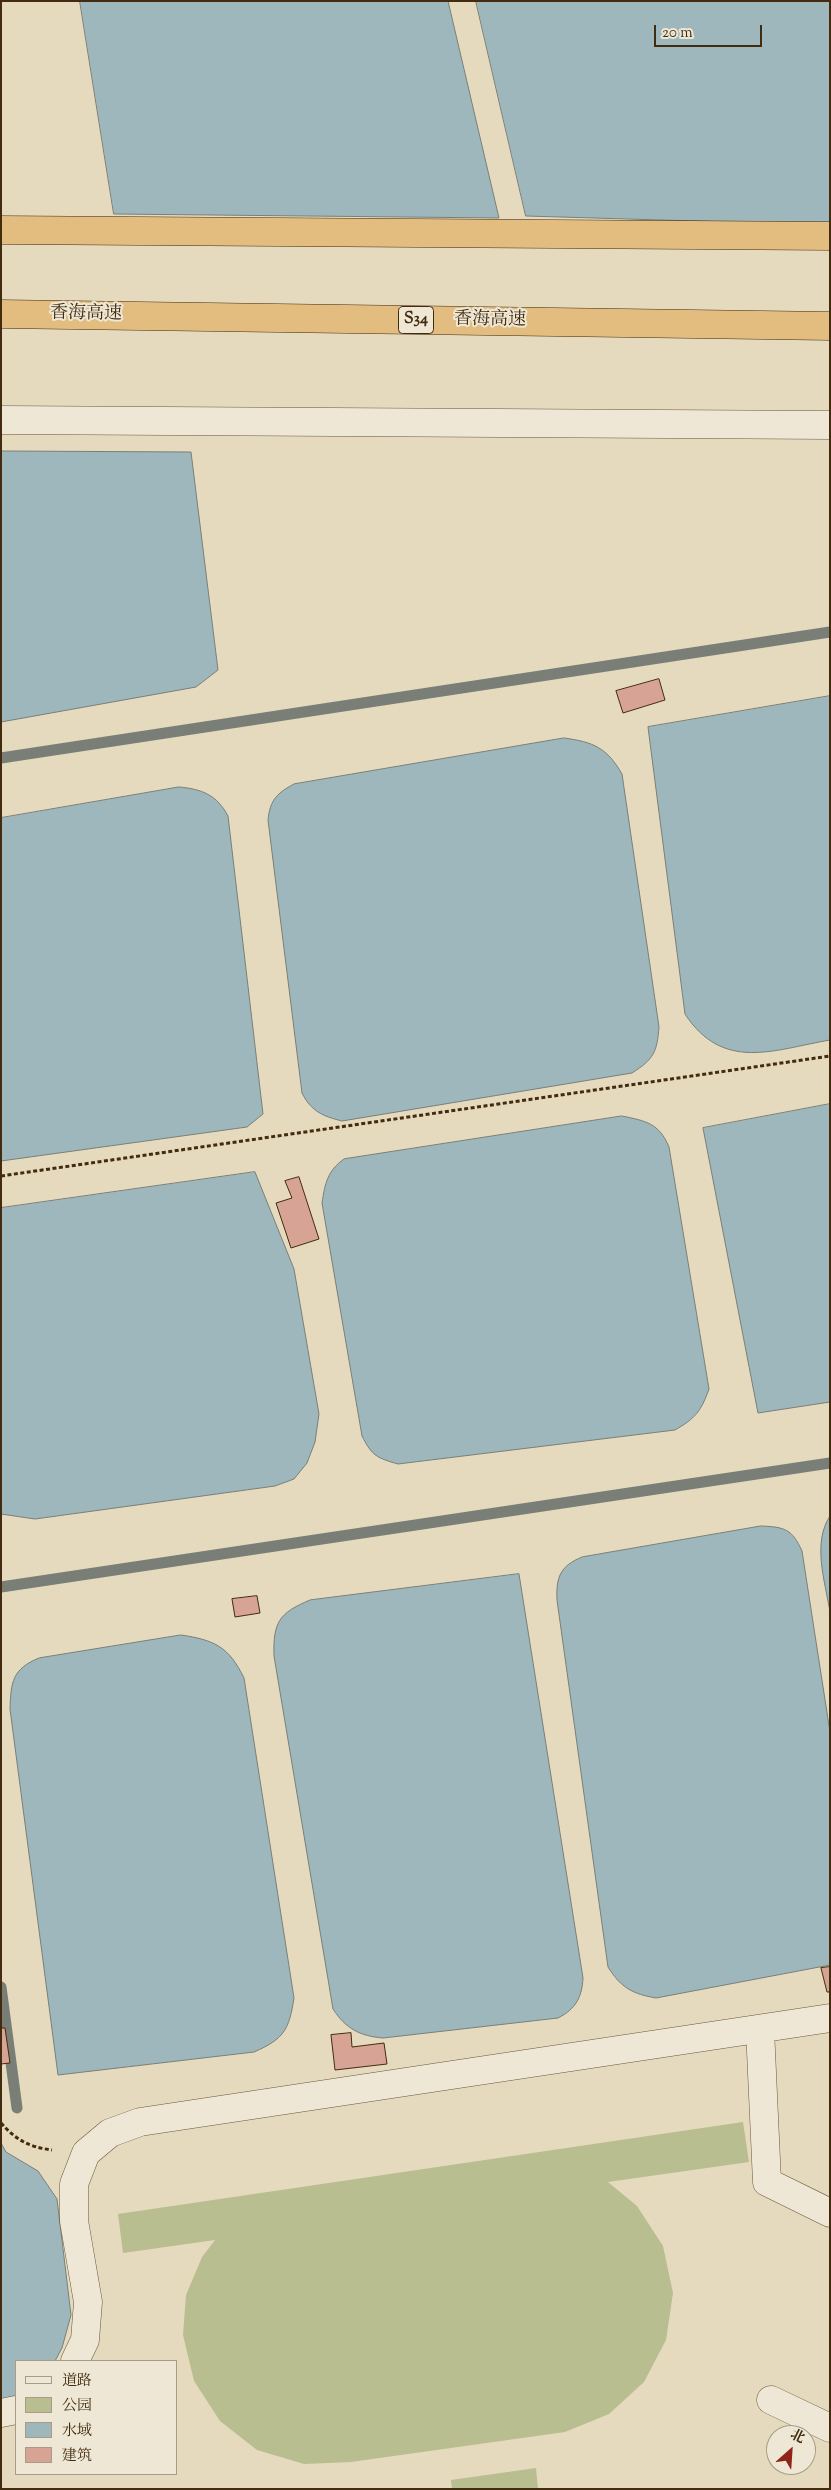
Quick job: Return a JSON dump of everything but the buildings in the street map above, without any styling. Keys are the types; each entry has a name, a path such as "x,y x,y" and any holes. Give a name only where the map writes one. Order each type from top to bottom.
{"highway":[{"path":"1,230 830,236"},
{"name":"香海高速","path":"1,314 830,326"}],"street":[{"path":"1,420 830,425"},
{"path":"75,2360 85,2340 88,2302 74,2222 74,2184 86,2153 110,2133 140,2122 830,2018"},
{"path":"760,2029 767,2182 830,2212"},
{"path":"771,2400 830,2428"},
{"path":"1,2413 15,2410"}],"path":[{"path":"1,1176 830,1056"},
{"path":"1,2123 15,2138 40,2148 86,2153"}],"green space":[{"path":"743,2122 749,2162 608,2182 637,2206 663,2246 673,2293 666,2340 644,2382 609,2414 565,2432 351,2462 304,2464 257,2450 220,2421 194,2381 183,2335 186,2295 202,2257 215,2240 123,2253 118,2214"},
{"path":"536,2468 538,2489 452,2489 451,2480"}],"water":[{"path":"80,1 448,1 499,218 114,214"},
{"path":"476,1 830,1 830,225 526,216"},
{"path":"1,451 191,452 218,670 196,687 1,722"},
{"path":"830,696 830,1040 769,1051 750,1052 733,1050 716,1044 700,1032 685,1014 648,727"},
{"path":"564,738 592,744 599,748 611,758 622,774 659,1027 657,1043 650,1059 632,1073 342,1121 318,1112 309,1104 302,1093 268,820 275,798 294,784"},
{"path":"179,787 195,789 208,794 219,803 228,816 263,1114 247,1127 1,1161 1,818"},
{"path":"830,1104 830,1402 758,1413 703,1128"},
{"path":"622,1116 651,1124 661,1133 669,1147 709,1389 697,1413 688,1422 675,1430 398,1464 376,1455 362,1436 322,1203 330,1173 344,1159"},
{"path":"255,1172 294,1269 319,1414 315,1442 307,1463 294,1479 275,1486 35,1519 1,1514 1,1208"},
{"path":"830,1516 830,1612 821,1562 821,1550 822,1538"},
{"path":"761,1526 776,1527 787,1531 795,1538 802,1551 830,1732 830,1965 656,1998 628,1989 608,1967 557,1600 557,1585 564,1568 582,1557"},
{"path":"519,1574 583,1978 579,1997 569,2011 558,2018 383,2038 360,2033 343,2022 333,2009 274,1656 277,1627 280,1620 291,1609 310,1600"},
{"path":"181,1635 203,1639 220,1647 233,1659 244,1678 294,1998 290,2018 279,2038 254,2052 58,2075 10,1709 12,1684 23,1667 39,1658"},
{"path":"1,2143 6,2152 38,2171 57,2199 71,2315 62,2348 56,2360 15,2360 15,2397 1,2402"}],"waterway":[{"path":"1,758 830,632"},
{"path":"1,1587 830,1463"},
{"path":"1,1987 17,2108"}]}
